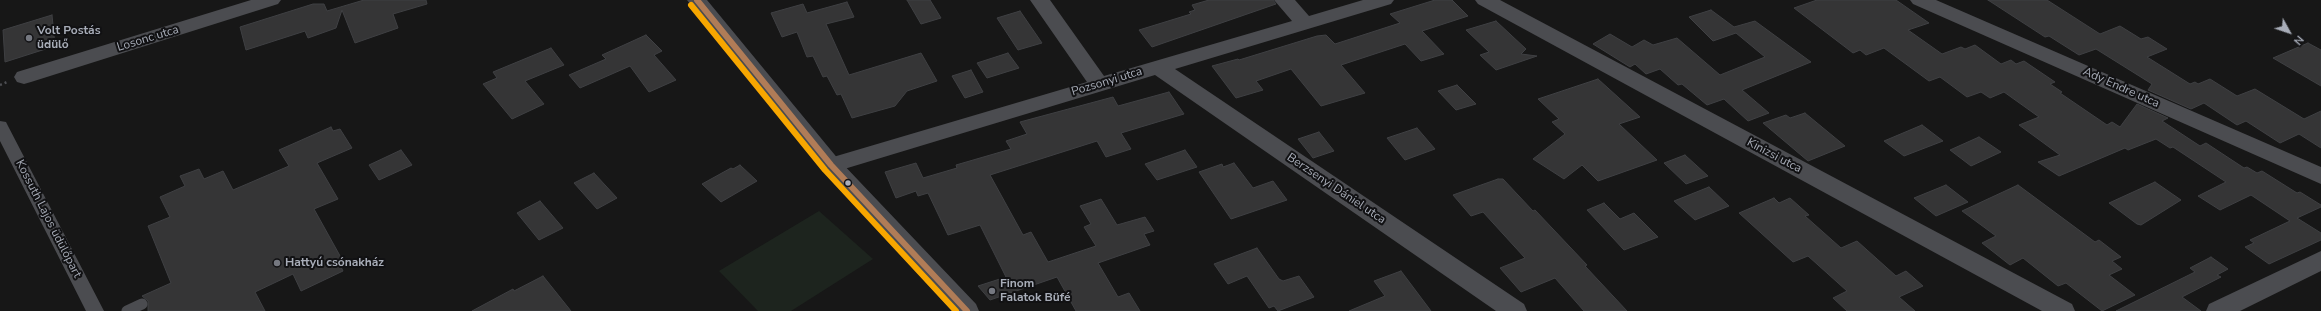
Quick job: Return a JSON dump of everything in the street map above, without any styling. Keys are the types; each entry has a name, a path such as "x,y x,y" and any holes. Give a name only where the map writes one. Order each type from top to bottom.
{"street":[{"name":"Losonc utca","path":"24,77 272,0"},
{"path":"697,0 831,165 968,311"},
{"path":"1040,0 1099,84"},
{"path":"1284,0 1305,23"},
{"name":"Pozsonyi utca","path":"831,165 1384,0"},
{"name":"Kinizsi utca","path":"1486,0 2063,311"},
{"name":"Ady Endre utca","path":"1920,0 2321,176"},
{"name":"Berzsenyi Dániel utca","path":"1157,67 1515,311"},
{"name":"Kossuth Lajos üdülőpart","path":"0,126 95,311"},
{"path":"2218,311 2321,260"}],"lane":[{"path":"127,311 142,304"}],"shaded area":[{"path":"819,211 873,259 791,311 758,311 719,271"}],"building":[{"path":"364,0 426,0 427,4 393,14 398,28 355,43 342,10 336,28 308,38 305,31 246,50 240,27 313,4 324,4 327,11"},
{"path":"907,0 930,0 941,18 921,24"},
{"path":"1209,0 1273,0 1276,4 1152,47 1139,30 1191,14 1189,12 1195,10 1192,5"},
{"path":"1435,0 1452,0 1468,16 1422,31 1444,54 1421,61 1405,44 1341,65 1365,93 1321,106 1291,69 1256,81 1263,90 1236,98 1212,66 1239,60 1317,36 1326,35 1335,44 1400,23 1390,14"},
{"path":"1817,0 1896,0 1929,23 1908,30 1942,54 1961,47 1965,49 1975,45 2001,64 2011,60 2016,64 2024,61 2055,82 2050,84 2062,92 2060,93 2107,125 2112,122 2120,127 2137,104 2168,118 2162,121 2200,146 2206,143 2244,168 2247,167 2257,173 2262,171 2297,193 2300,192 2321,205 2321,207 2297,218 2321,233 2321,240 2269,264 2245,247 2254,243 2250,240 2290,221 2251,195 2220,210 2198,196 2226,182 2173,147 2170,148 2156,139 2128,150 2125,148 2059,176 2038,162 2060,155 2019,125 2039,117 2004,92 1990,98 1981,92 1967,97 1940,77 1929,81 1884,48 1866,55 1860,50 1853,53 1794,8"},
{"path":"1988,0 2047,0 2100,34 2120,26 2141,39 2148,37 2167,49 2147,57 2190,84 2195,82 2198,84 2210,79 2237,96 2255,89 2304,119 2321,111 2321,148 2299,134 2280,143 2246,121 2237,125 2204,103 2191,109 2148,90 2152,84 2096,49 2079,55 2049,36 2045,37"},
{"path":"847,2 854,17 826,24 849,75 921,53 937,81 907,91 895,106 852,118 841,94 837,95 827,76 823,77 813,56 807,57 797,32 782,37 771,13 803,4 807,13"},
{"path":"1711,10 1734,27 1755,21 1811,62 1742,90 1769,113 1748,121 1724,99 1707,105 1682,84 1678,85 1660,69 1646,74 1635,64 1630,67 1593,44 1610,34 1632,47 1644,40 1653,45 1677,38 1720,75 1765,57 1736,33 1713,41 1689,17"},
{"path":"1020,11 1042,43 1018,50 997,18"},
{"name":"Volt Postás üdülő","path":"52,15 55,46 5,62 3,30"},
{"path":"1496,21 1526,49 1521,54 1537,56 1496,70 1480,55 1489,52 1466,30"},
{"path":"646,35 662,51 654,55 676,80 649,92 630,66 580,88 569,75 606,59 602,55"},
{"path":"2308,43 2321,50 2321,86 2273,58"},
{"path":"551,48 564,65 525,81 544,104 512,119 483,84 497,78 493,72"},
{"path":"1008,53 1019,68 987,78 977,63"},
{"path":"971,70 983,92 965,98 952,76"},
{"path":"1598,79 1640,117 1619,124 1657,160 1598,181 1582,165 1564,179 1533,159 1565,134 1552,122 1559,119 1538,99"},
{"path":"1457,85 1476,104 1456,110 1438,91"},
{"path":"1169,92 1184,114 1121,133 1131,149 1106,157 1097,141 990,175 1023,235 1031,232 1048,262 1096,246 1084,227 1091,224 1080,206 1101,199 1117,225 1145,217 1154,231 1144,234 1150,245 1098,263 1118,297 1129,293 1140,311 1076,311 1057,277 990,300 978,286 1006,277 980,225 948,235 928,193 918,196 916,191 896,198 885,172 916,163 923,178 957,168 956,165 1011,149 1006,141 1027,134 1020,122 1113,97 1118,106"},
{"path":"1805,113 1845,146 1808,161 1763,123 1786,115 1790,118"},
{"path":"1922,125 1943,141 1904,156 1884,141"},
{"path":"331,127 333,131 340,129 352,148 317,163 338,199 314,209 344,263 340,265 343,271 301,291 293,274 255,292 265,311 148,311 148,301 142,296 171,283 148,226 170,217 160,197 185,186 180,176 199,169 204,179 223,171 233,190 289,166 279,150"},
{"path":"1417,128 1435,149 1405,160 1387,138"},
{"path":"1319,132 1334,151 1313,158 1298,139"},
{"path":"1979,137 2001,152 1971,166 1950,150"},
{"path":"401,150 412,165 379,180 369,165"},
{"path":"1185,150 1197,167 1157,180 1145,164"},
{"path":"1685,155 1708,176 1686,184 1664,163"},
{"path":"1234,163 1253,188 1273,181 1287,200 1231,219 1199,172 1222,164 1223,167"},
{"path":"740,165 757,181 721,202 702,184 731,168 733,169"},
{"path":"594,173 617,198 597,209 574,183"},
{"path":"1498,179 1503,179 1533,211 1535,210 1587,265 1585,266 1627,311 1584,311 1555,278 1521,292 1500,268 1525,258 1483,212 1471,216 1453,195"},
{"path":"2155,182 2181,200 2141,225 2137,224 2109,203"},
{"path":"1946,185 1968,202 1936,216 1914,198"},
{"path":"2018,185 2095,242 2099,240 2121,257 2112,261 2122,269 2109,275 2135,295 2102,311 2066,283 2058,286 2023,258 2010,265 1982,243 1996,236 1962,211"},
{"path":"1709,187 1729,206 1695,220 1674,201"},
{"path":"1774,198 1779,203 1790,198 1809,215 1805,216 1841,248 1857,241 1896,276 1906,271 1923,286 1899,297 1915,311 1847,311 1833,298 1847,291 1808,256 1793,262 1739,213"},
{"path":"540,201 563,228 539,240 517,213"},
{"path":"1604,203 1620,219 1634,213 1658,237 1624,250 1587,210"},
{"path":"1257,248 1279,279 1283,281 1299,276 1314,297 1278,311 1274,306 1269,308 1247,276 1228,284 1214,264"},
{"path":"2211,257 2228,269 2217,275 2221,277 2182,297 2201,311 2116,311 2195,272 2190,268"},
{"path":"1401,271 1431,311 1349,311 1385,296 1374,281"},
{"path":"543,276 571,311 472,311 513,289 514,291"}],"transit line":[{"path":"697,0 831,165 967,311"},
{"path":"691,5 825,170 956,311"}],"place":[{"name":"Volt Postás üdülő","path":"29,38"},
{"name":"Hattyú csónakház","path":"277,263"},
{"name":"Finom Falatok Büfé","path":"992,291"}]}
